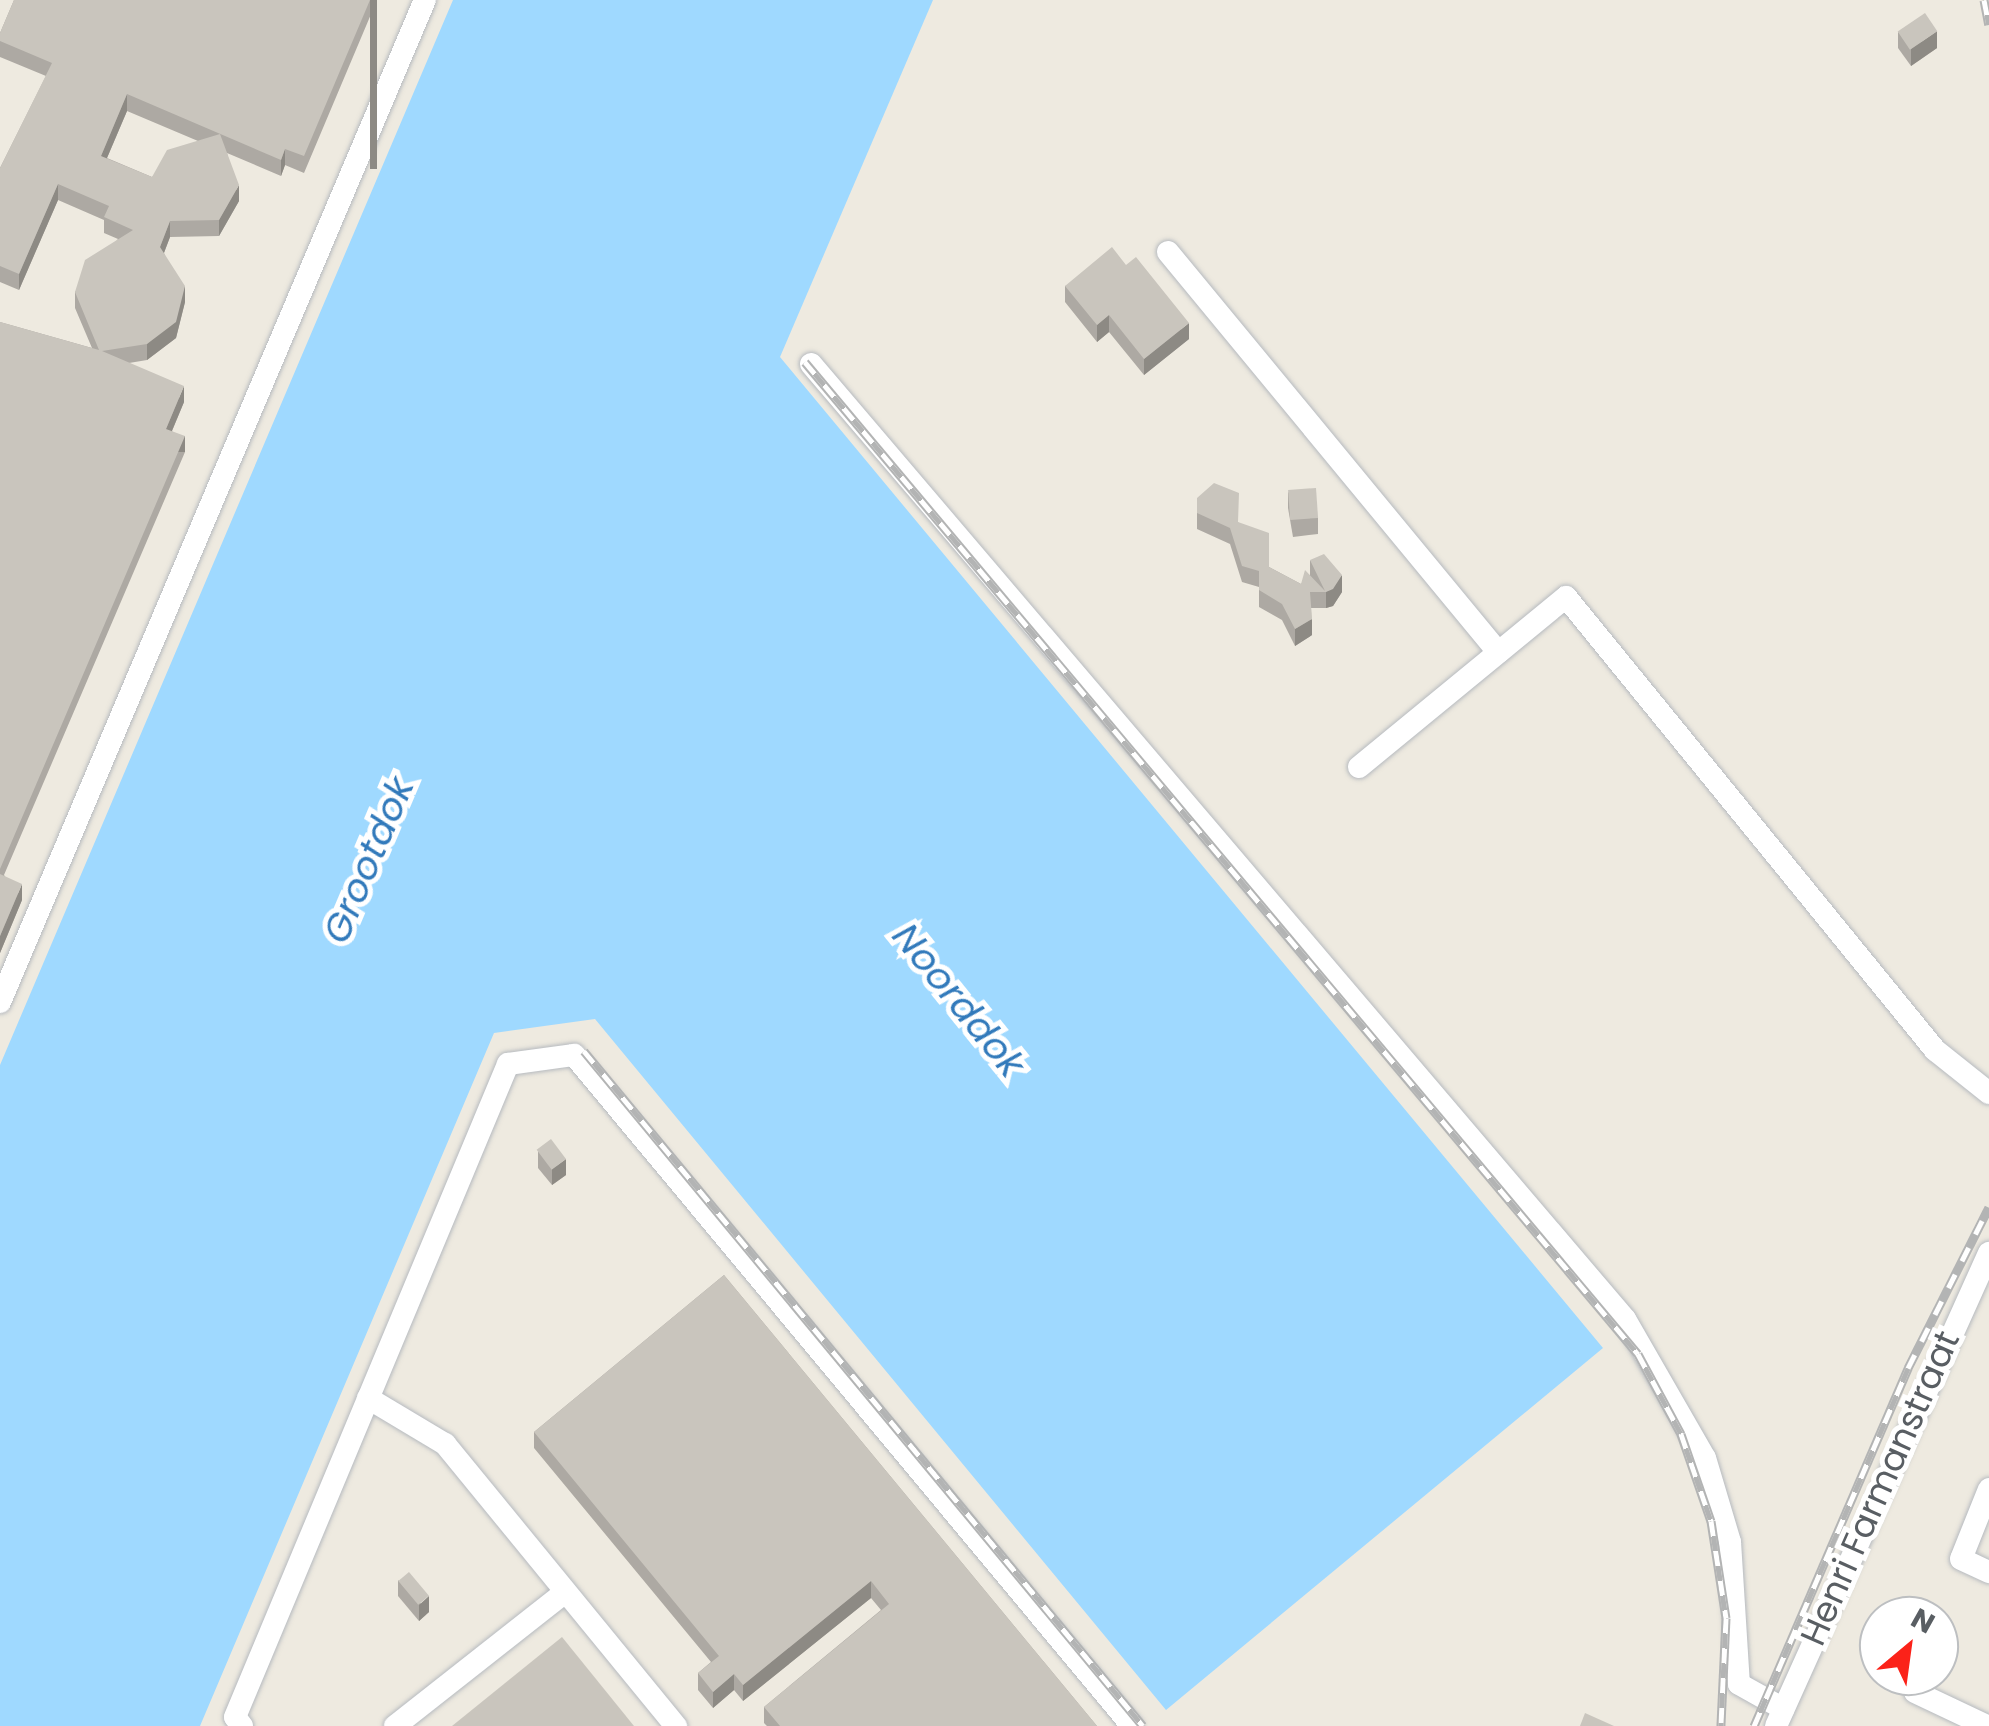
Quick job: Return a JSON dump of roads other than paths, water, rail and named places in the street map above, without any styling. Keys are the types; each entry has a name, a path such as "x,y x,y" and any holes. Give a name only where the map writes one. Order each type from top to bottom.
{"street":[{"path":"0,1002 425,0"},
{"path":"1168,252 1498,652"},
{"path":"812,364 1625,1320 1706,1458 1730,1542 1738,1684 1780,1717"},
{"path":"1360,768 1566,597 1935,1050 1989,1093"},
{"path":"242,1726 234,1717 508,1064 574,1055 1132,1726"},
{"name":"Henri Farmanstraat","path":"1780,1717 1989,1253"},
{"path":"368,1398 445,1444 676,1726"},
{"path":"1989,1489 1961,1559 1989,1572"},
{"path":"395,1726 565,1592"},
{"path":"1924,1696 1988,1726"}],"water":[{"path":"453,0 933,0 780,357 1603,1348 1166,1710 595,1019 494,1033 200,1726 0,1726 0,1065"}],"railway":[{"path":"1984,0 1989,25"},
{"path":"805,362 1638,1354 1681,1434 1711,1521 1726,1618 1721,1726"},
{"path":"584,1051 1143,1726"},
{"path":"1754,1726 1908,1368 1989,1207"}],"water label":[{"name":"Grootdok","path":"368,860"},
{"name":"Noorddok","path":"959,1000"}]}
